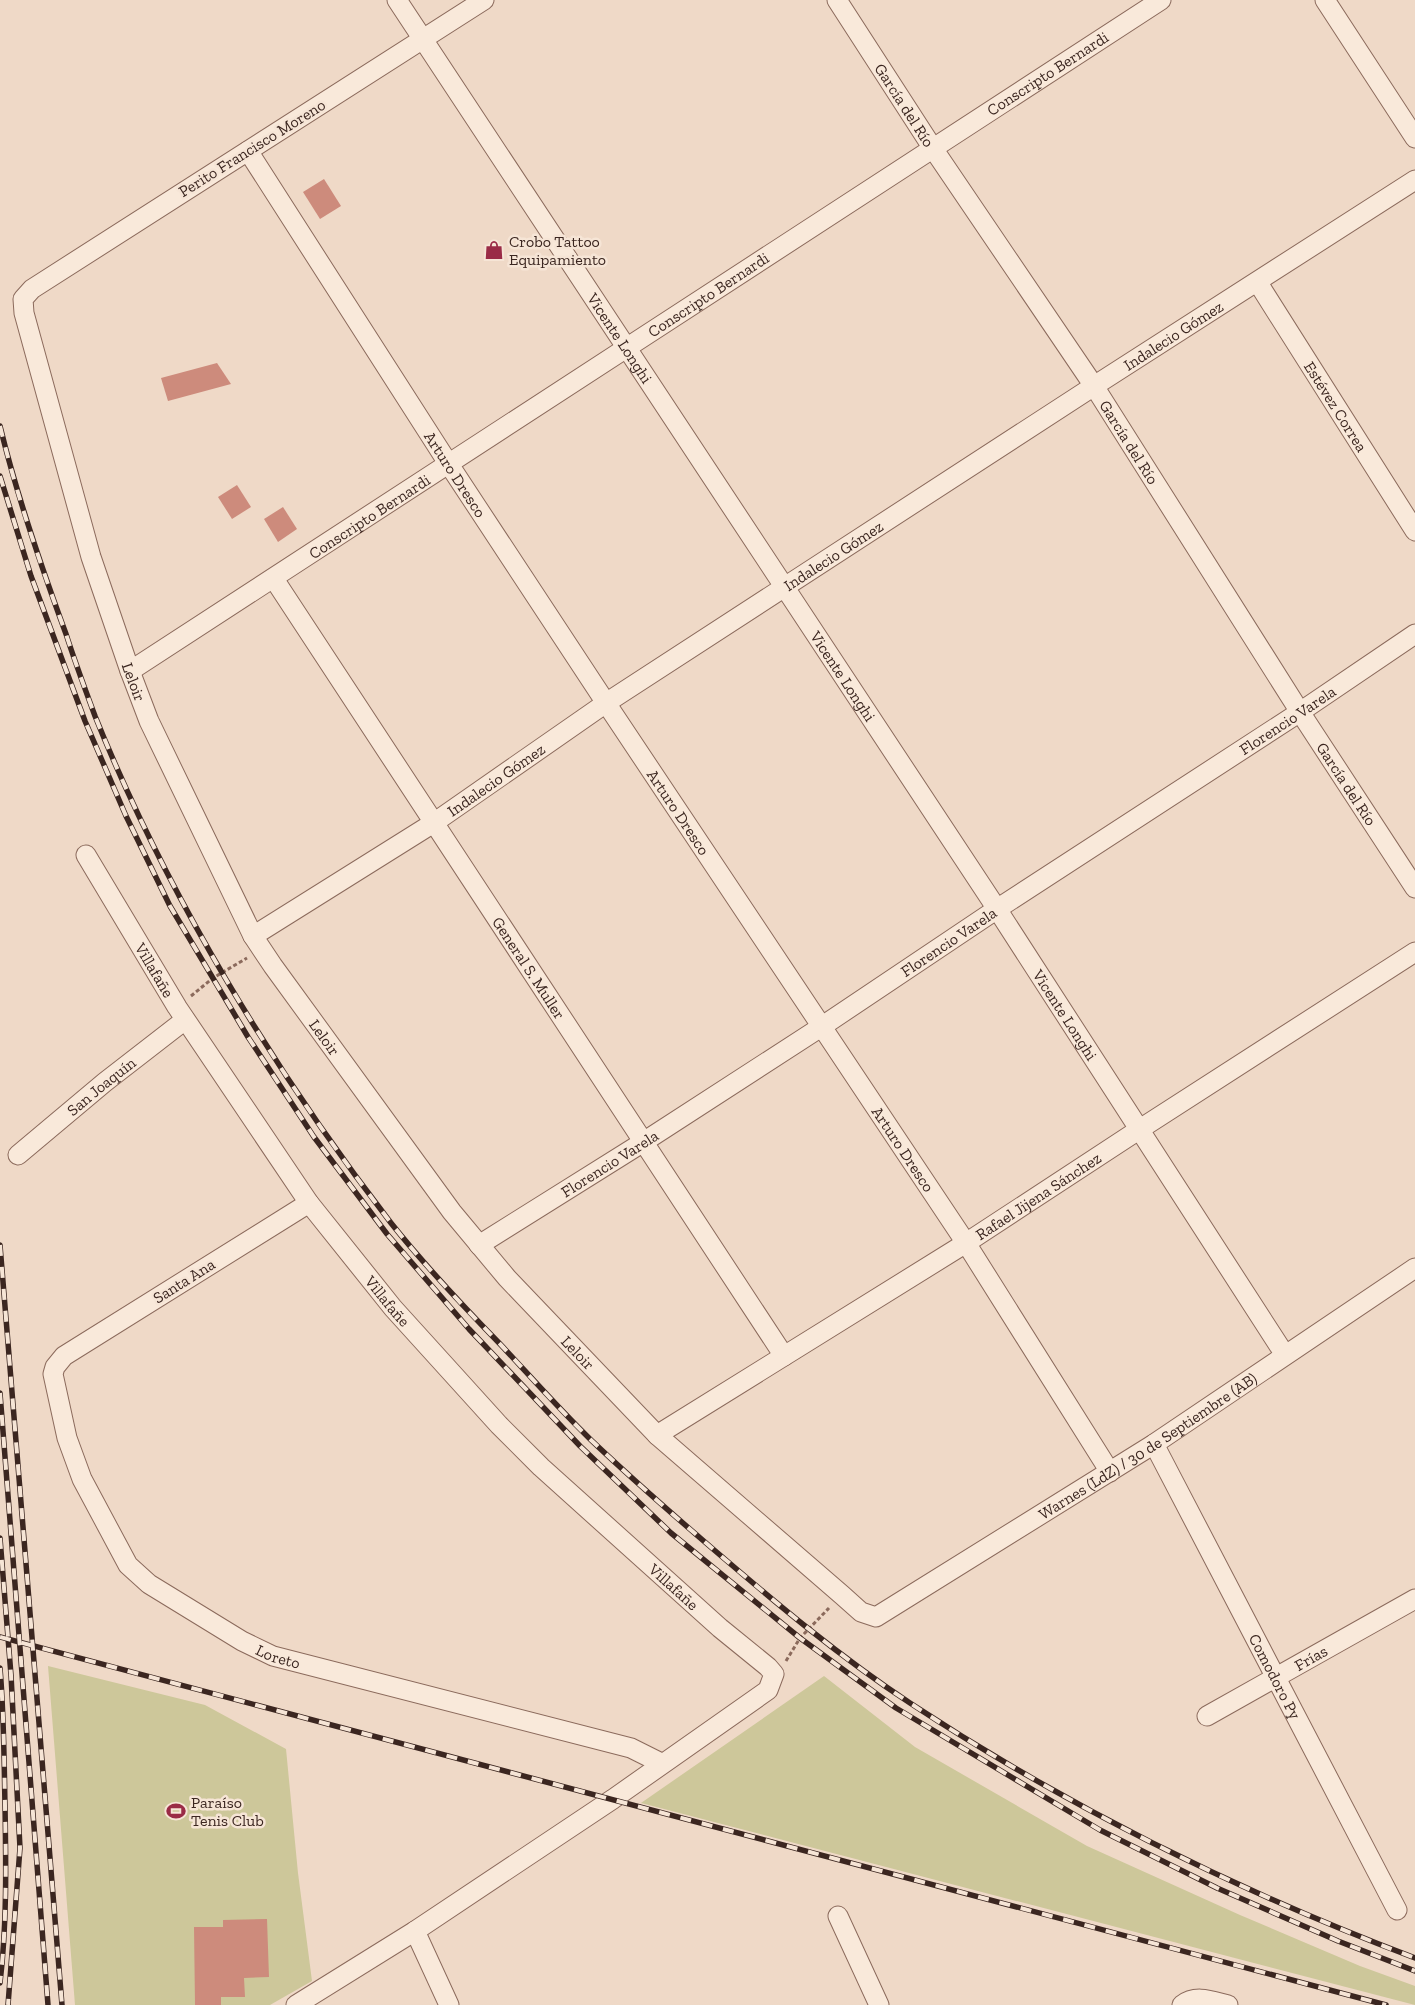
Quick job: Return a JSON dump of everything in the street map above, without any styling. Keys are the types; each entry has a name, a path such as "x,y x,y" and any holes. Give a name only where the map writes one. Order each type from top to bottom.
{"street":[{"name":"Vicente Longhi","path":"397,0 997,910 1285,1355"},
{"name":"Perito Francisco Moreno","path":"23,299 32,289 484,0"},
{"name":"García del Río","path":"837,0 932,147 1094,386 1300,712 1415,888"},
{"name":"Conscripto Bernardi","path":"130,671 274,579 932,147 1161,0"},
{"path":"1325,0 1415,138"},
{"name":"Arturo Dresco","path":"248,151 448,463 966,1243 1110,1472"},
{"name":"Indalecio Gómez","path":"253,936 435,822 606,703 1415,180"},
{"name":"Estévez Correa","path":"1258,283 1415,530"},
{"name":"Leloir","path":"23,299 24,313 80,520 130,671 149,721 253,936 452,1212 540,1315 657,1435 862,1612 876,1617"},
{"name":"General S. Muller","path":"274,579 645,1141 784,1356"},
{"name":"Florencio Varela","path":"479,1245 645,1141 821,1027 1300,712 1415,634"},
{"name":"Villafañe","path":"86,856 181,1014 309,1203 392,1308 506,1432 541,1467 720,1628 768,1666 774,1674"},
{"name":"Rafael Jijena Sánchez","path":"657,1435 966,1243 1415,952"},
{"name":"San Joaquín","path":"18,1155 105,1082 181,1014"},
{"name":"Santa Ana","path":"59,1360 309,1203"},
{"name":"Warnes (LdZ) / 30 de Septiembre (AB)","path":"876,1617 1154,1444 1415,1268"},
{"name":"Loreto","path":"59,1360 53,1374 55,1388 74,1460 82,1479 128,1565 139,1577 149,1584 242,1641 273,1656 631,1748 662,1763"},
{"name":"Comodoro Py","path":"1154,1444 1397,1910"},
{"name":"Frías","path":"1207,1716 1415,1599"},
{"path":"296,2005 415,1931 613,1799 768,1690 774,1674"},
{"path":"838,1916 879,2005"},
{"path":"415,1931 449,2005"},
{"path":"1182,2005 1191,2000 1204,1999 1228,2005"}],"path":[{"path":"181,1014 213,978 247,959 253,936"},
{"path":"774,1674 800,1638 842,1595"}],"shaded area":[{"name":"Paraíso Tenis Club","path":"48,1666 205,1705 286,1749 298,1873 312,1981 270,2005 75,2005"},
{"path":"824,1676 915,1747 1087,1846 1240,1915 1360,1966 1415,1986 1415,2005 641,1803"}],"building":[{"path":"324,179 341,206 320,219 303,192"},
{"path":"217,363 231,384 168,401 161,378"},
{"path":"237,485 251,507 232,519 218,497"},
{"path":"283,507 297,529 278,542 264,519"},
{"path":"267,1919 269,1977 244,1978 245,1997 221,1997 221,2005 195,2005 194,1927 223,1927 223,1920"}],"railway":[{"path":"0,426 30,531 95,716 155,849 189,915 226,980 306,1105 391,1223 444,1285 591,1440 621,1468 785,1609 884,1685 970,1741 1031,1777 1155,1844 1284,1905 1415,1958"},
{"path":"0,476 31,576 85,721 126,816 170,906 248,1037 314,1137 387,1234 469,1329 580,1446 671,1533 800,1638 896,1708 1100,1830 1217,1888 1338,1941 1415,1971"},
{"path":"0,1245 62,2005"},
{"path":"0,1393 48,2005"},
{"path":"0,1538 11,1675 20,1848 8,2005"},
{"path":"0,1637 1386,2005"},
{"path":"0,1668 4,1736 6,1872 4,1939 0,1983"}],"place":[{"name":"Crobo Tattoo Equipamiento","path":"494,250"},
{"name":"Paraíso Tenis Club","path":"176,1811"}]}
